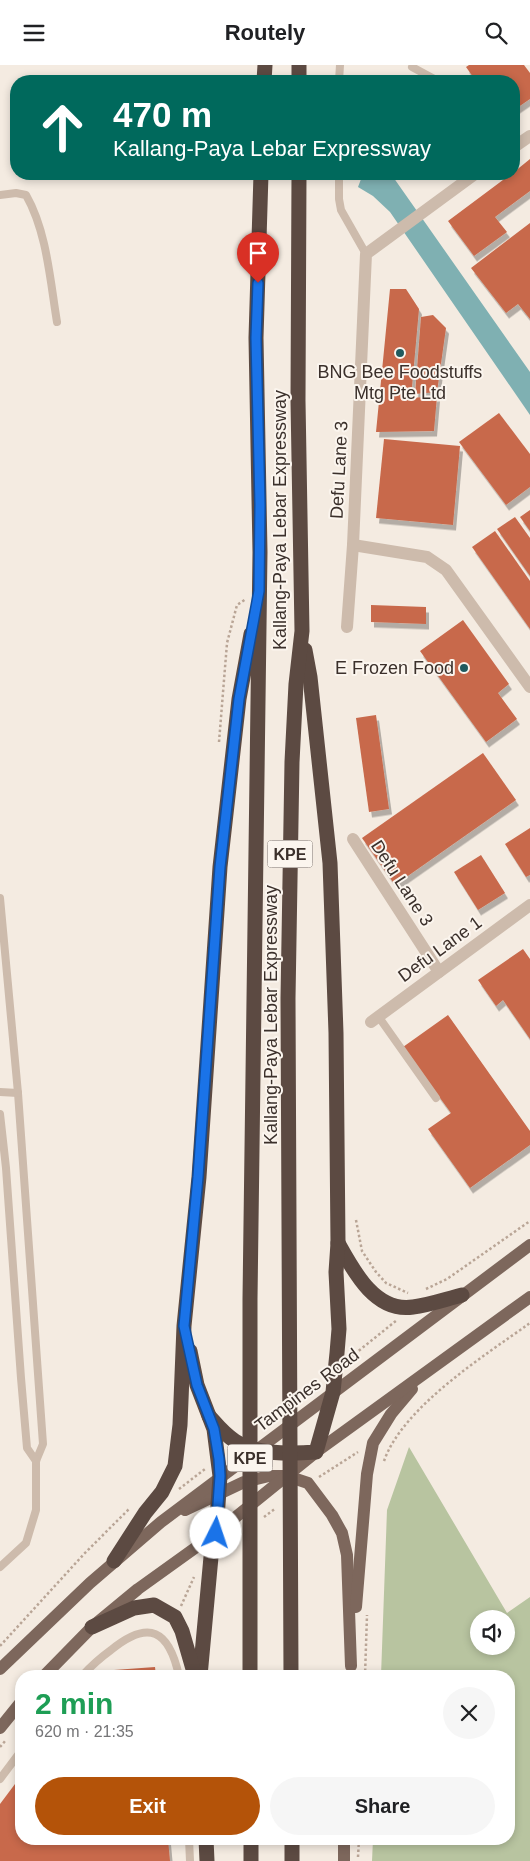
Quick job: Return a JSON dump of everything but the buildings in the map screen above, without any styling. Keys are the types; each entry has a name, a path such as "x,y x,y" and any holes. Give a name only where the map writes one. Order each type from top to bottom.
{"highway":[{"name":"Kallang-Paya Lebar Expressway","path":"250,1670 250,1299 260,505 256,338 262,180"},
{"name":"Kallang-Paya Lebar Expressway","path":"291,1670 288,998 292,762 296,684 302,631 298,401 299,180"},
{"path":"114,1561 145,1513 162,1492 175,1466 180,1425 184,1326 198,1177 220,867 239,699 259,591"},
{"path":"209,1416 223,1432 245,1446 279,1452 316,1452 333,1392 339,1329 336,1272 338,1243 336,1033 330,863 310,677 302,631"},
{"path":"338,1243 353,1271 369,1291 388,1303 462,1295"},
{"path":"184,1326 197,1385 209,1416 216,1442 220,1476 216,1533 211,1557 201,1670"},
{"path":"92,1627 134,1608 154,1605 175,1617 182,1631 192,1670"},
{"path":"206,1845 207,1861"},
{"path":"251,1845 252,1861"},
{"path":"292,1845 292,1861"}],"main road":[{"name":"Tampines Road","path":"0,1669 114,1561 162,1521 530,1245"},
{"path":"50,1670 92,1627 138,1589 216,1533 316,1452 530,1297"},
{"path":"351,1670 367,1474 373,1443 391,1415 425,1373"},
{"path":"162,1521 171,1519 183,1511 244,1482 269,1476 287,1476 308,1483 332,1515 342,1533 348,1555 351,1670"},
{"path":"0,1728 15,1709"},
{"path":"344,1845 344,1861"}],"street":[{"path":"366,254 468,180"},
{"name":"Defu Lane 3","path":"347,627 353,545 366,254"},
{"path":"353,545 427,557 446,571 530,687"},
{"name":"Defu Lane 3","path":"353,839 438,972"},
{"name":"Defu Lane 1","path":"375,1019 530,905"}],"lane":[{"path":"412,67 427,75"},
{"path":"339,180 341,210 366,254"},
{"path":"0,195 26,195 36,212 58,322"},
{"path":"0,898 18,1093 43,1444 36,1461 36,1510 26,1543 0,1567"},
{"path":"375,1019 436,1098"},
{"path":"0,1093 18,1093"},
{"path":"0,1114 6,1168 27,1448 36,1461"},
{"path":"21,1377 37,1376"},
{"path":"87,1670 126,1638 143,1632 158,1635 169,1645 175,1657 178,1670"},
{"path":"0,1779 15,1759"},
{"path":"189,1845 190,1861"}],"path":[{"path":"356,1220 362,1251 376,1272 386,1283 413,1301"},
{"path":"349,1362 351,1358 413,1301 530,1221"},
{"path":"382,1468 384,1458 406,1422 430,1399 530,1323"},
{"path":"0,1646 84,1554 134,1505"},
{"path":"175,1617 196,1574"},
{"path":"365,1670 367,1611"},
{"path":"358,1861 359,1845"}],"green space":[{"path":"409,1447 505,1610 470,1610 470,1655 515,1655 515,1610 511,1610 530,1597 530,1861 372,1861 373,1845 515,1845 515,1670 381,1670 387,1510"}],"water":[{"path":"361,180 395,180 530,372 530,415 390,212 373,196 358,187"}],"place":[{"name":"BNG Bee Foodstuffs Mtg Pte Ltd","path":"400,353"},
{"name":"E Frozen Food","path":"464,668"}],"route":[{"path":"216,1533 220,1476 219,1459 214,1429 201,1399 192,1369 184,1326 198,1177 220,867 239,699 259,591 260,505 256,338 258,283"}]}
